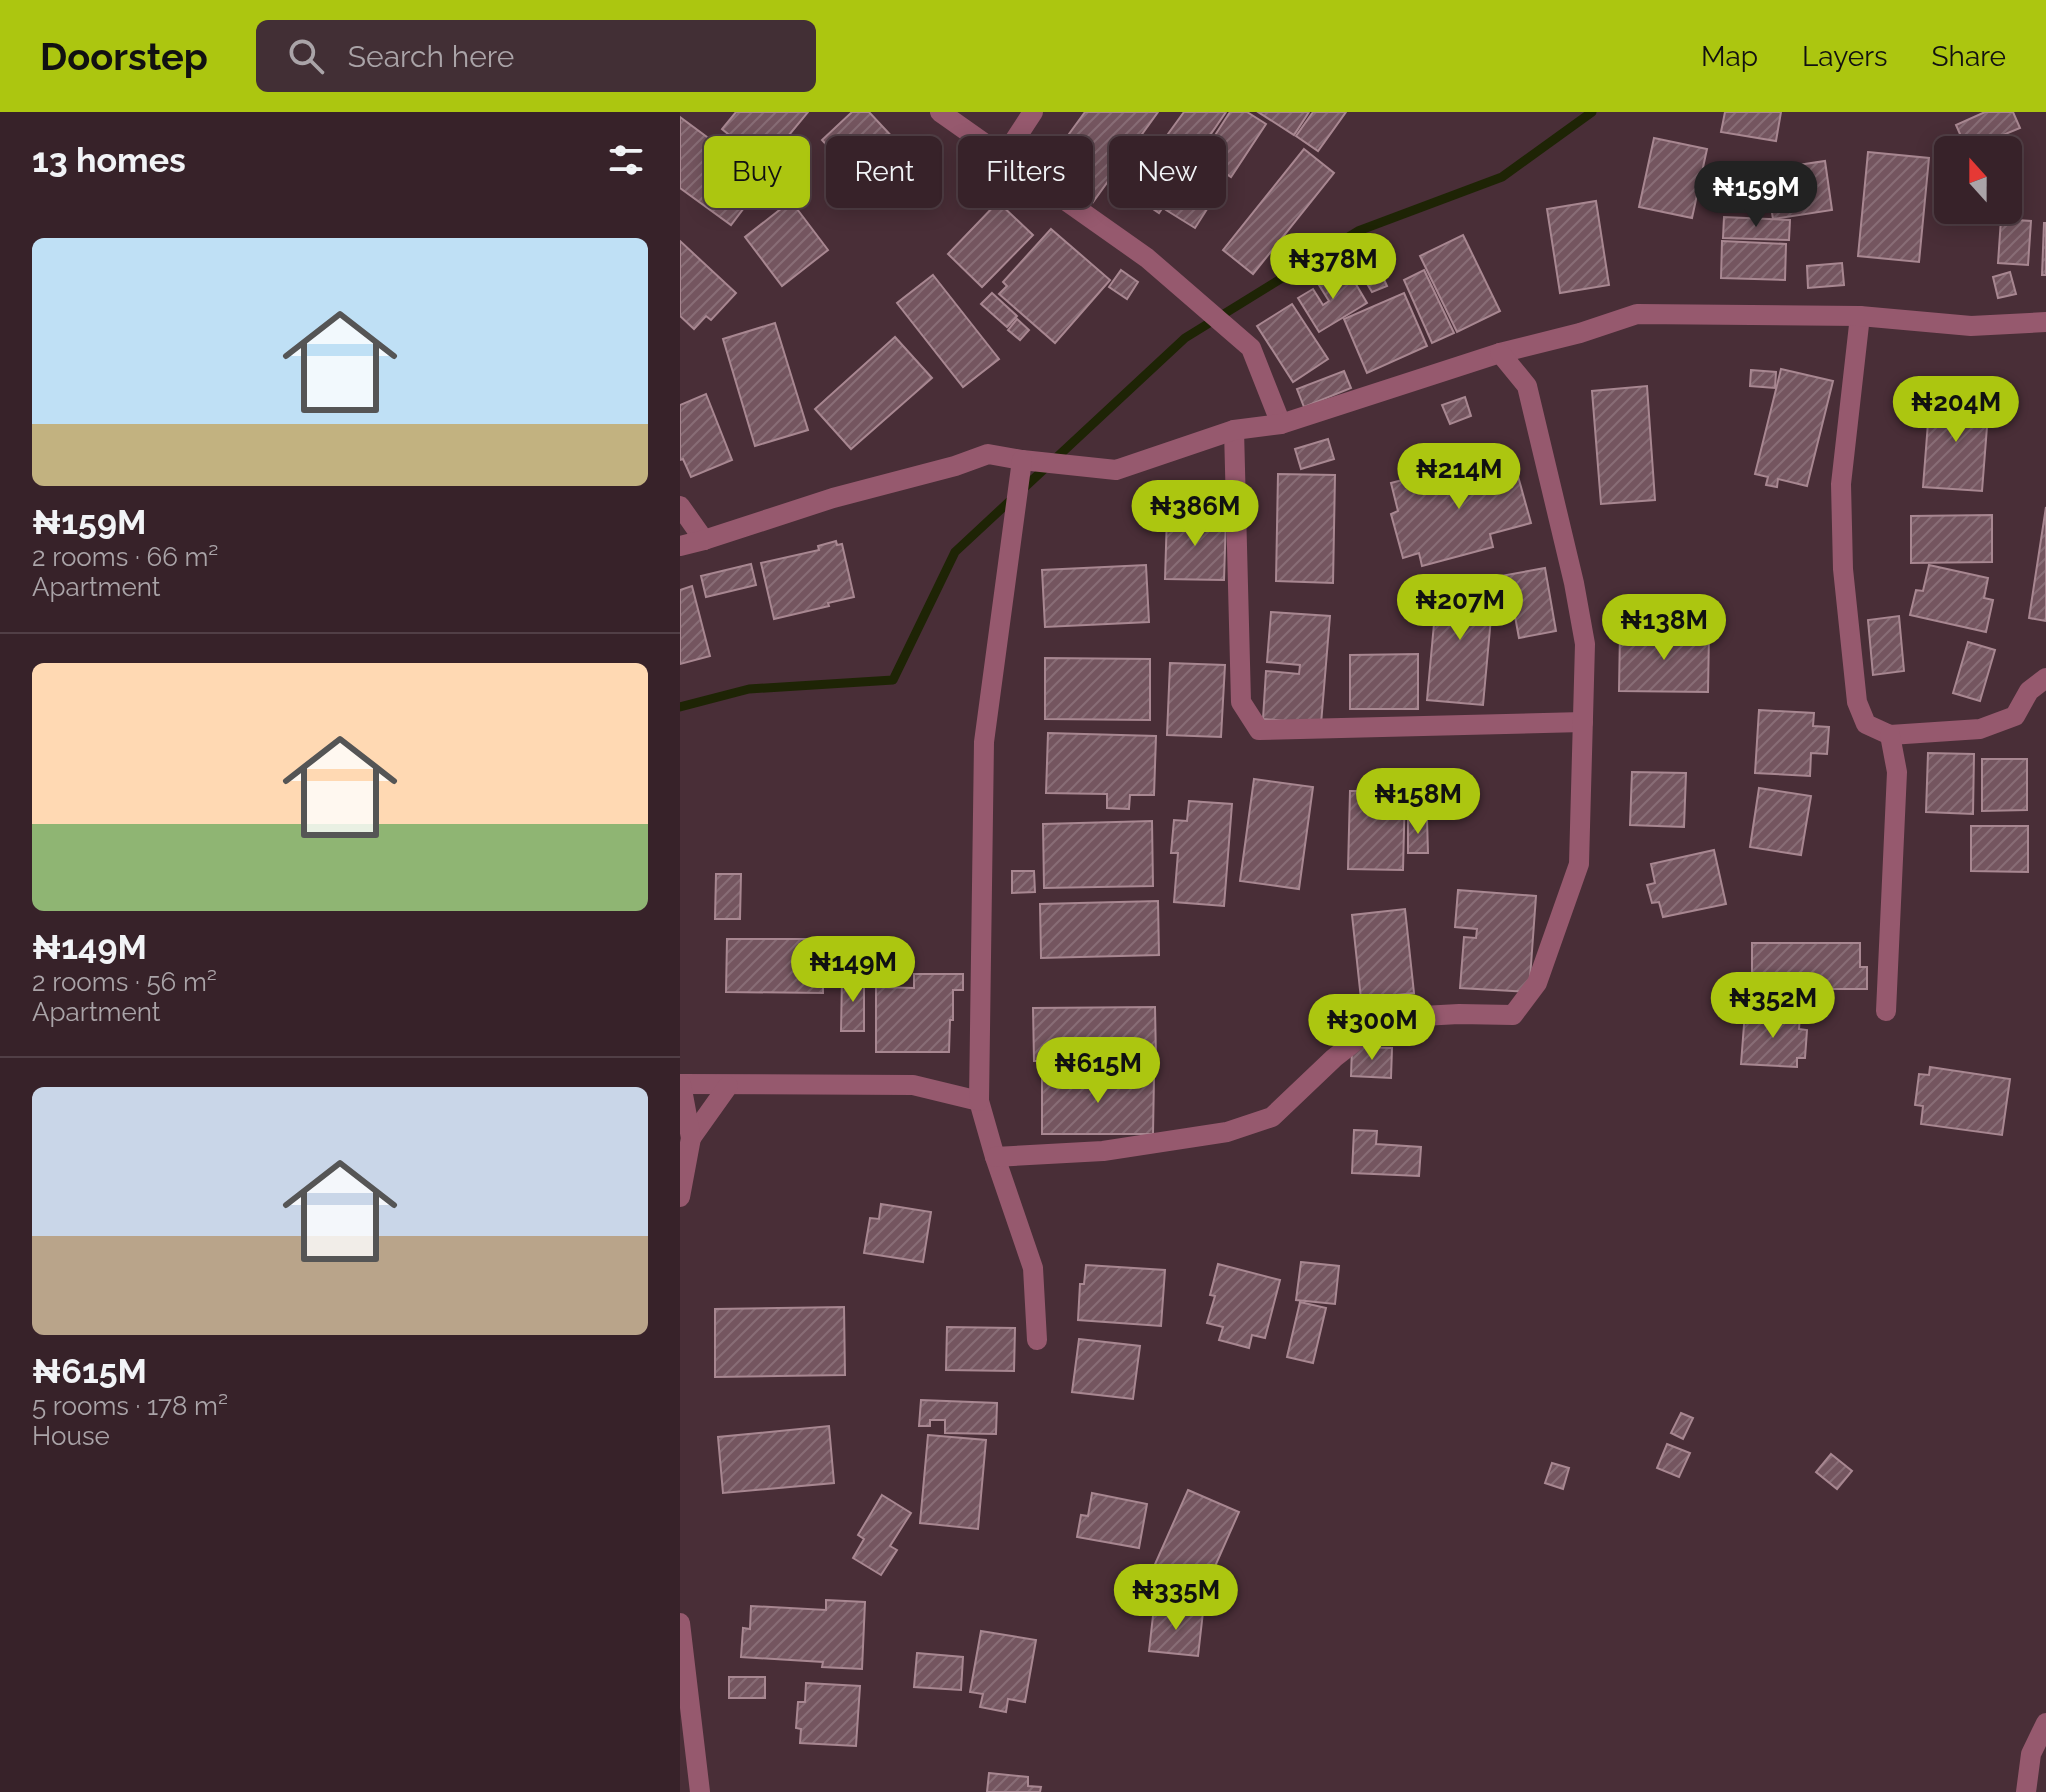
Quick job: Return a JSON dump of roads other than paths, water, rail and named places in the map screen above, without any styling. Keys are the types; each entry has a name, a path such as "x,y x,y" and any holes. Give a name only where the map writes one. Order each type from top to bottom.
{"street":[{"path":"940,112 973,136"},
{"path":"1017,136 1033,112"},
{"path":"1075,208 1147,258 1251,348 1281,424"},
{"path":"680,546 988,454 1116,470 1234,430 1281,424 1500,353 1580,333 1637,314 1860,316 1971,326 2046,322"},
{"path":"1860,316 1841,484 1843,569 1857,702 1866,724 1890,735 1980,729 2015,716 2029,691 2046,678"},
{"path":"995,1157 1103,1151 1227,1132 1272,1117 1334,1058 1385,1018 1513,1015 1537,983 1579,864 1585,644 1574,583 1527,386 1500,353"},
{"path":"1234,430 1241,702 1259,730 1583,722"},
{"path":"1022,460 984,742 979,1101 1033,1268 1037,1340"},
{"path":"680,506 704,540"},
{"path":"1886,1011 1897,772 1890,735"},
{"path":"680,1197 691,1138 681,1084 913,1085 979,1101"},
{"path":"691,1138 728,1086"},
{"path":"680,1623 700,1792"},
{"path":"2026,1792 2031,1754 2046,1723"}],"waterway":[{"path":"680,707 749,689 893,680 955,552 1185,338 1358,231 1502,177 1592,112"}]}
